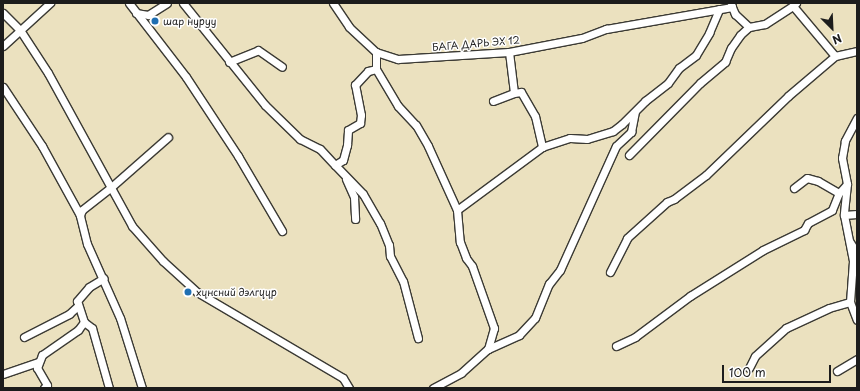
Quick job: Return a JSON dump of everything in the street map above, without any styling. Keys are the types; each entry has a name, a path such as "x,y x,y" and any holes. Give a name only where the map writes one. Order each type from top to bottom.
{"street":[{"path":"3,46 50,3"},
{"path":"129,3 186,77 238,156 282,230"},
{"path":"136,13 148,14 167,3"},
{"path":"183,3 265,105 300,139 320,150 363,194 380,223 389,245 390,256 403,281 418,338"},
{"name":"БАГА ДАРЬ ЭХ 12","path":"333,3 349,27 376,52 398,59 509,52 582,38 606,29 719,9 731,5"},
{"path":"629,155 700,83 726,62 731,48 740,35 749,27 765,24 794,4 835,56"},
{"path":"731,5 735,14 749,27"},
{"path":"457,210 542,147 570,138 587,139 613,131 668,83 678,68 696,54 709,33 719,9"},
{"path":"3,13 20,30 48,73 132,226 163,261 190,287 343,378 349,388"},
{"path":"229,62 258,50 282,67"},
{"path":"610,272 627,238 667,202 674,200 706,175 788,96 835,56 857,50"},
{"path":"376,52 376,69 398,106 416,125 428,146 457,210 460,242 466,258 472,266 494,328 488,349"},
{"path":"509,52 514,93"},
{"path":"335,165 343,160 347,145 348,130 360,123 361,115 355,85 368,71 376,69"},
{"path":"3,88 46,152 80,215 87,244 104,278 120,318 142,388"},
{"path":"494,101 514,93 521,92 535,116 542,147"},
{"path":"433,388 461,373 488,349 519,335 535,318 549,284 560,270 616,146 631,132 634,112"},
{"path":"857,118 845,141 842,158 847,184 844,214 853,261 850,302 857,320"},
{"path":"80,215 82,210 110,188 168,137"},
{"path":"344,174 354,197 355,219"},
{"path":"794,188 807,178 818,181 839,193"},
{"path":"616,346 635,337 690,296 750,258 804,230 808,223 832,210 839,193 847,184"},
{"path":"844,214 857,214"},
{"path":"848,240 854,246 857,253"},
{"path":"104,278 90,287 77,301 84,322 92,328 109,388"},
{"path":"749,368 754,356 786,328 829,308 850,302"},
{"path":"24,337 69,314 78,306"},
{"path":"44,388 47,385 37,368 38,362 42,356 78,330 84,322"},
{"path":"837,371 857,359"},
{"path":"3,374 38,362"}],"place":[{"name":"шар нуруу","path":"155,21"},
{"name":"хүнсний дэлгүүр","path":"188,292"}]}
